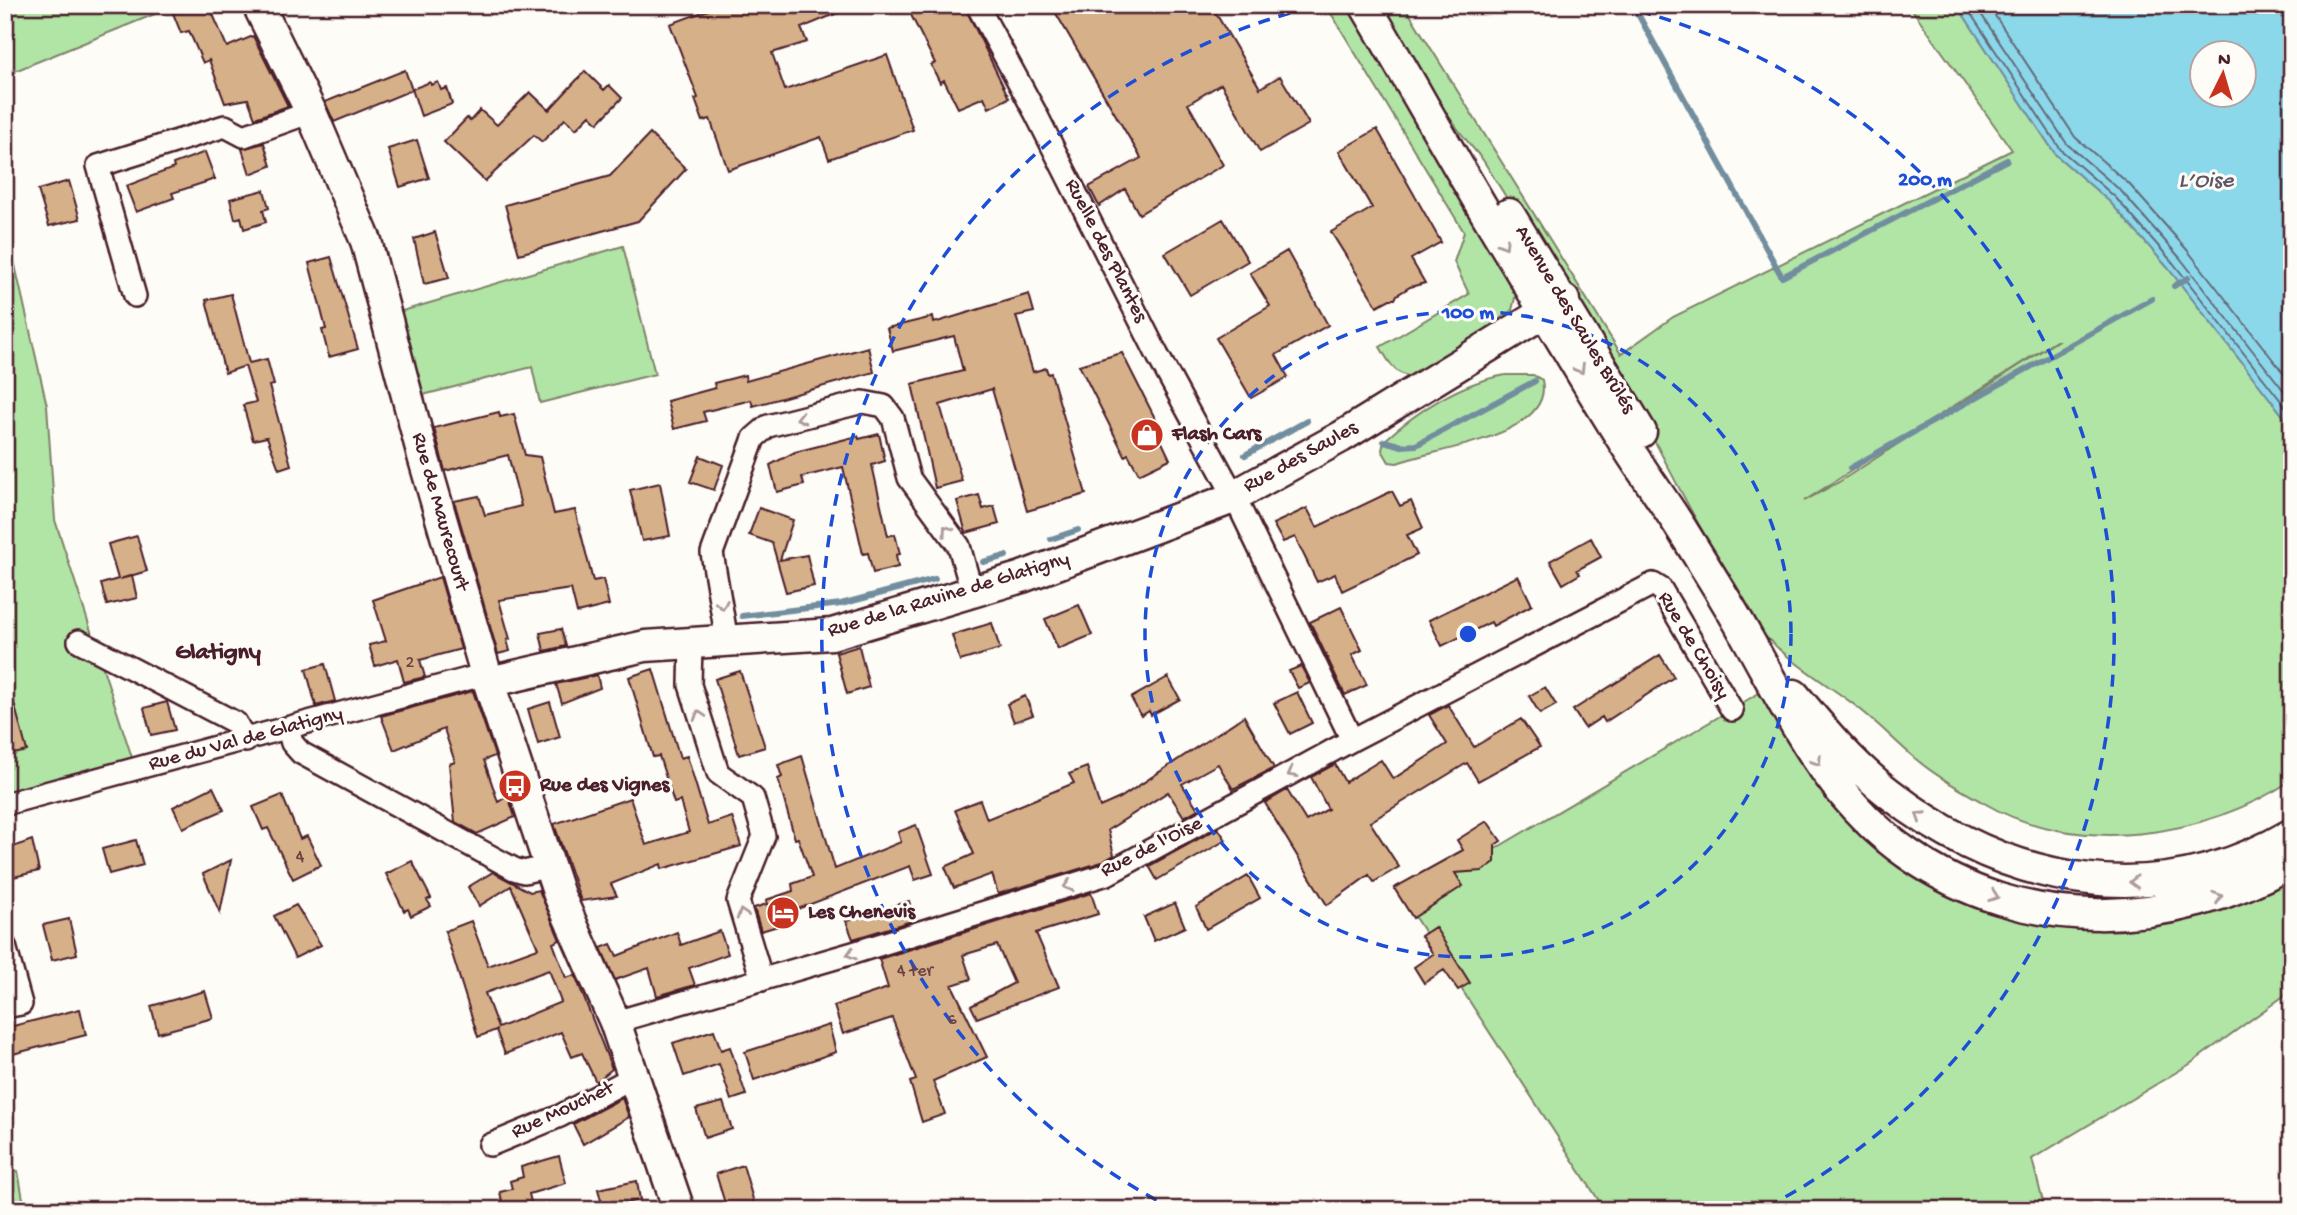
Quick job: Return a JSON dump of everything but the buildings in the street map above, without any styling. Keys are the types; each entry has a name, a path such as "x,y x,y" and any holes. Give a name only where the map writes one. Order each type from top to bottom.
{"main road":[{"name":"Rue de Maurecourt","path":"258,5 311,112 373,264 422,456 488,678 550,866 580,944 615,1022 679,1210"},
{"name":"Avenue des Saules Brûlés","path":"1365,5 1434,121 1554,305 1628,448 1693,547 1747,638"},
{"name":"Rue des Saules","path":"1234,496 1341,438 1554,305"},
{"name":"Rue de la Ravine de Glatigny","path":"488,678 645,646 832,634 1022,577 1212,507 1234,496"},
{"path":"1747,638 1850,758 1889,793 1955,836 2027,867 2103,881 2171,878 2244,858 2292,834"},
{"path":"1747,638 1810,750 1845,799 1909,855 1968,887 2040,909 2129,915 2171,909 2216,897 2260,880 2292,861"}],"street":[{"name":"Ruelle des Plantes","path":"977,5 1035,112 1170,380 1234,496"},
{"path":"135,296 98,166 225,126 244,136 311,112"},
{"path":"727,641 712,553 754,438 768,426 863,402 884,405 893,418 909,478 959,546 972,592"},
{"name":"Rue des Saules","path":"1234,496 1352,740"},
{"name":"Rue de l'Oise","path":"615,1022 762,980 1107,874 1352,740 1653,584"},
{"name":"Rue de Choisy","path":"1653,584 1661,589 1732,710"},
{"path":"79,641 236,723 246,741"},
{"path":"691,642 690,685 718,773 753,798 764,836 738,901 762,980"},
{"name":"Rue du Val de Glatigny","path":"5,804 488,678"},
{"path":"288,729 292,743 301,753 514,869 524,872 550,866"},
{"path":"5,946 21,1004 5,1007"},
{"name":"Rue Mouchet","path":"490,1144 559,1116 635,1076"}],"green space":[{"path":"5,5 177,5 5,75"},
{"path":"1326,5 1351,5 1518,286 1512,310 1419,377 1399,373 1380,347 1469,294 1454,262 1464,232"},
{"path":"1380,5 1404,5 1621,354 1673,317 2012,150 1909,5 1957,5 2056,155 2110,202 2168,268 2292,427 2292,780 2258,800 2220,816 2181,827 2140,834 2099,835 2059,830 2020,820 1940,777 1861,710 1778,648 1754,623 1740,601 1621,375 1618,377 1483,160 1441,105","holes":["2057,341 1839,482 1804,501"]},
{"path":"5,221 47,406 55,520 136,770 5,803"},
{"path":"623,246 655,374 540,403 532,367 419,396 399,312"},
{"path":"1506,375 1533,375 1542,380 1541,399 1530,415 1511,428 1488,438 1397,463 1389,462 1382,450 1384,441 1411,419 1456,391"},
{"path":"1759,693 1798,753 1846,814 2052,920 2292,876 2292,990 2190,1064 2032,1159 2045,1210 1605,1210 1405,902"},
{"path":"18,1171 25,1210 5,1210 5,1172"}],"water":[{"name":"L’Oise","path":"1957,5 2292,5 2292,427 2168,268 2110,202 2056,155"}],"waterway":[{"path":"1633,5 1782,277 2007,160"},
{"path":"2174,286 2188,278"},
{"path":"1850,468 2152,299"},
{"path":"1384,441 1402,446 1416,445 1535,381"},
{"path":"1245,455 1307,421"},
{"path":"1051,539 1078,530"},
{"path":"983,562 1006,556"},
{"path":"742,616 841,604 935,579"}],"place":[{"name":"Flash Cars","path":"1147,435"},
{"name":"Rue des Vignes","path":"515,786"},
{"name":"Les Chenevis","path":"783,913"}],"district":[{"name":"Glatigny","path":"218,653"}]}
